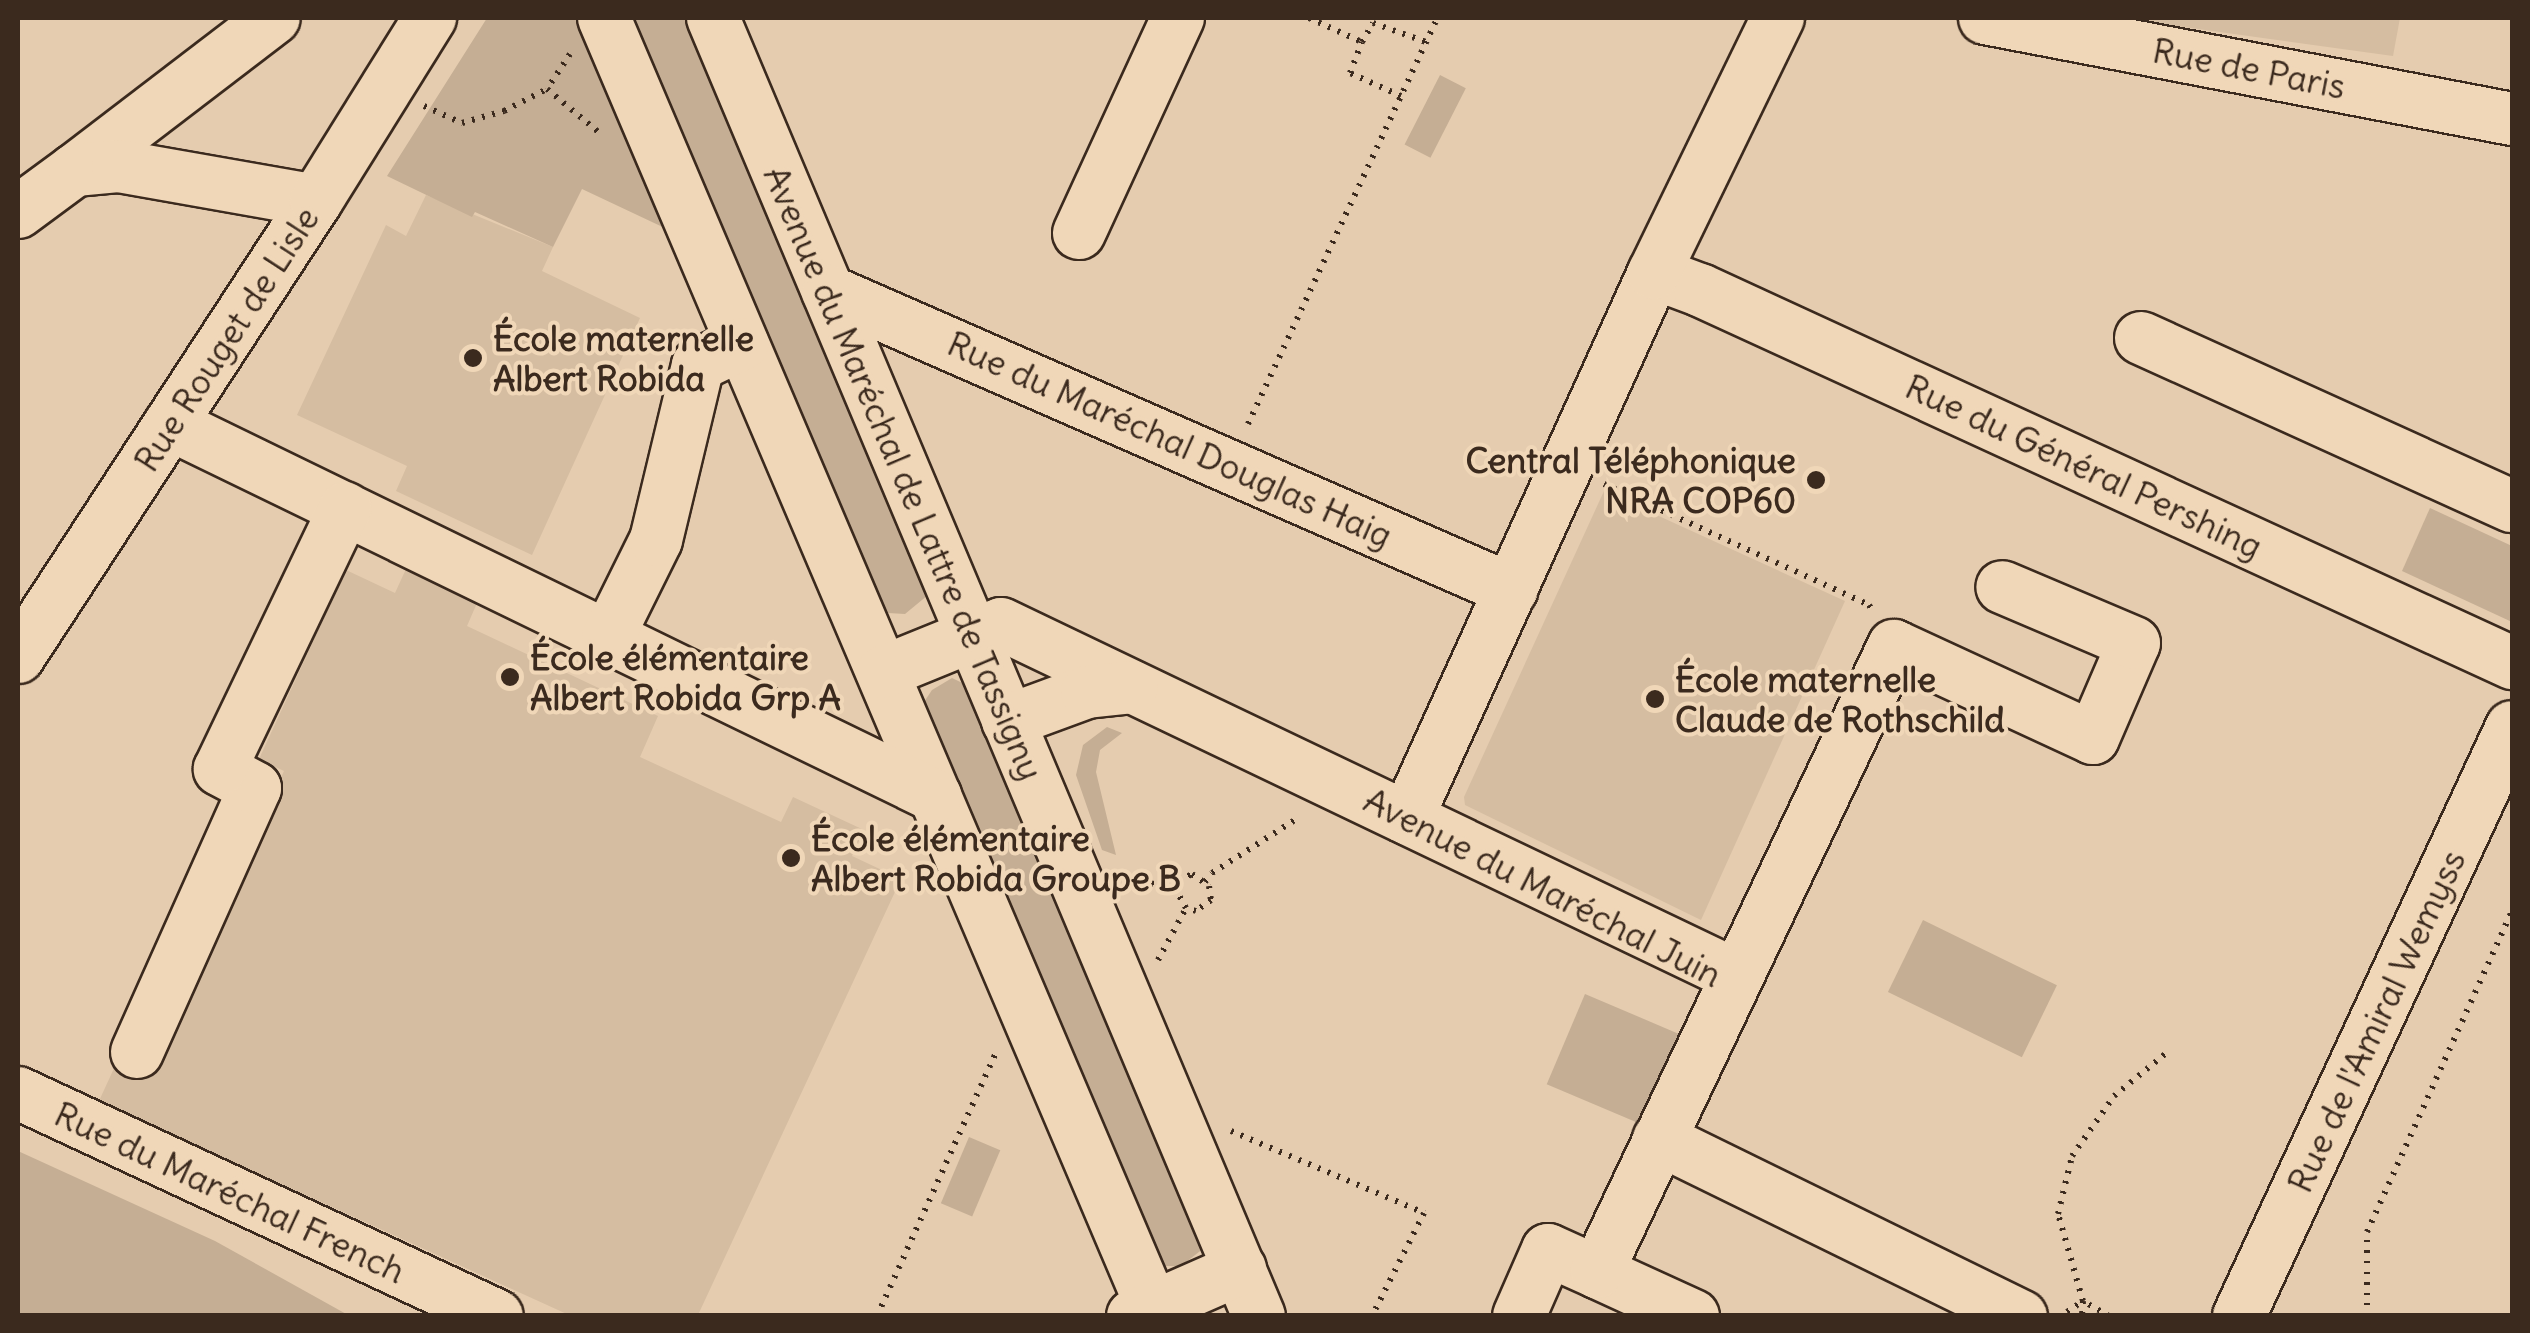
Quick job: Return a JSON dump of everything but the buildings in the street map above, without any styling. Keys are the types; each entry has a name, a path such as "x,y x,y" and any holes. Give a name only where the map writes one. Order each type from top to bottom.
{"street":[{"path":"18,212 274,18"},
{"name":"Rue Rouget de Lisle","path":"18,658 316,201 430,18"},
{"path":"604,18 1021,997 1147,1313 1250,1292"},
{"name":"Avenue du Maréchal de Lattre de Tassigny","path":"712,18 1250,1292"},
{"path":"1080,233 1178,18"},
{"path":"1408,818 1654,273 1778,18"},
{"name":"Rue de Paris","path":"1985,18 2512,118"},
{"path":"75,170 118,166 316,201"},
{"name":"Rue du Général Pershing","path":"1654,273 1700,290 2512,663"},
{"name":"Rue du Maréchal Douglas Haig","path":"828,291 1511,590"},
{"path":"2141,338 2512,506"},
{"path":"608,637 656,540 698,365 742,344"},
{"path":"170,424 935,796"},
{"path":"137,1052 255,788 220,770 344,508"},
{"path":"1735,975 1894,646 2093,738 2134,643 2002,588"},
{"path":"883,672 1001,624 1132,687"},
{"path":"1008,721 1087,692 1132,687"},
{"name":"Avenue du Maréchal Juin","path":"1132,687 1735,975 1597,1272"},
{"name":"Rue de l'Amiral Wemyss","path":"2239,1316 2500,788 2512,727"},
{"name":"Rue du Maréchal French","path":"18,1092 497,1316"},
{"path":"1659,1139 2021,1316"},
{"path":"1519,1316 1548,1250 1693,1316"}],"path":[{"path":"1309,18 1362,42"},
{"path":"1229,465 1437,18"},
{"path":"1400,96 1350,73 1362,42 1373,23 1426,42"},
{"path":"386,89 462,123 504,111 548,89"},
{"path":"1567,467 1868,604 1894,646"},
{"path":"1205,882 1212,873 1319,804 1332,782"},
{"path":"1115,873 1176,890 1186,908 1204,909 1211,900 1205,882 1192,874 1185,876 1176,890"},
{"path":"2367,1316 2367,1232 2512,911"},
{"path":"877,1316 1021,997"},
{"path":"2082,1316 2083,1301 2058,1214 2072,1156 2114,1096 2170,1050"},
{"path":"1170,1105 1424,1212 1372,1316"},
{"path":"2060,1316 2083,1301"},
{"path":"2083,1301 2109,1316"}],"shaded area":[{"path":"487,18 579,20 669,230 582,189 553,247 475,212 472,217 387,176"},
{"path":"625,18 688,18 928,595 905,614 888,613 874,601"},
{"path":"2119,18 2400,18 2393,56"},
{"path":"1440,75 1466,88 1430,158 1405,144"},
{"name":"École maternelle Albert Robida","path":"426,195 553,247 542,271 640,318 532,555 396,491 407,466 297,415 386,225 406,236"},
{"name":"École maternelle Claude de Rothschild","path":"1604,491 1845,601 1701,920 1465,805 1464,797"},
{"path":"2430,508 2512,546 2512,622 2402,571"},
{"path":"406,569 477,603 467,626 658,716 640,757 781,822 793,797 864,830 852,856 901,879 698,1315 569,1315 99,1101 121,1053 148,1066 284,771 259,759 346,570 395,593"},
{"path":"952,678 975,689 1204,1248 1181,1266 1163,1266 1149,1253 924,702 932,690"},
{"path":"1107,727 1122,733 1100,750 1096,772 1116,855 1102,850 1076,775 1083,745"},
{"path":"1923,920 2057,985 2022,1057 1888,992"},
{"path":"1585,994 1681,1035 1642,1125 1547,1084"},
{"path":"969,1137 1000,1150 972,1217 941,1203"},
{"path":"18,1151 215,1241 348,1315 18,1315"}],"place":[{"name":"École maternelle Albert Robida","path":"473,358"},
{"name":"Central Téléphonique NRA COP60","path":"1816,480"},
{"name":"École élémentaire Albert Robida Grp A","path":"510,677"},
{"name":"École maternelle Claude de Rothschild","path":"1655,699"},
{"name":"École élémentaire Albert Robida Groupe B","path":"791,858"}]}
